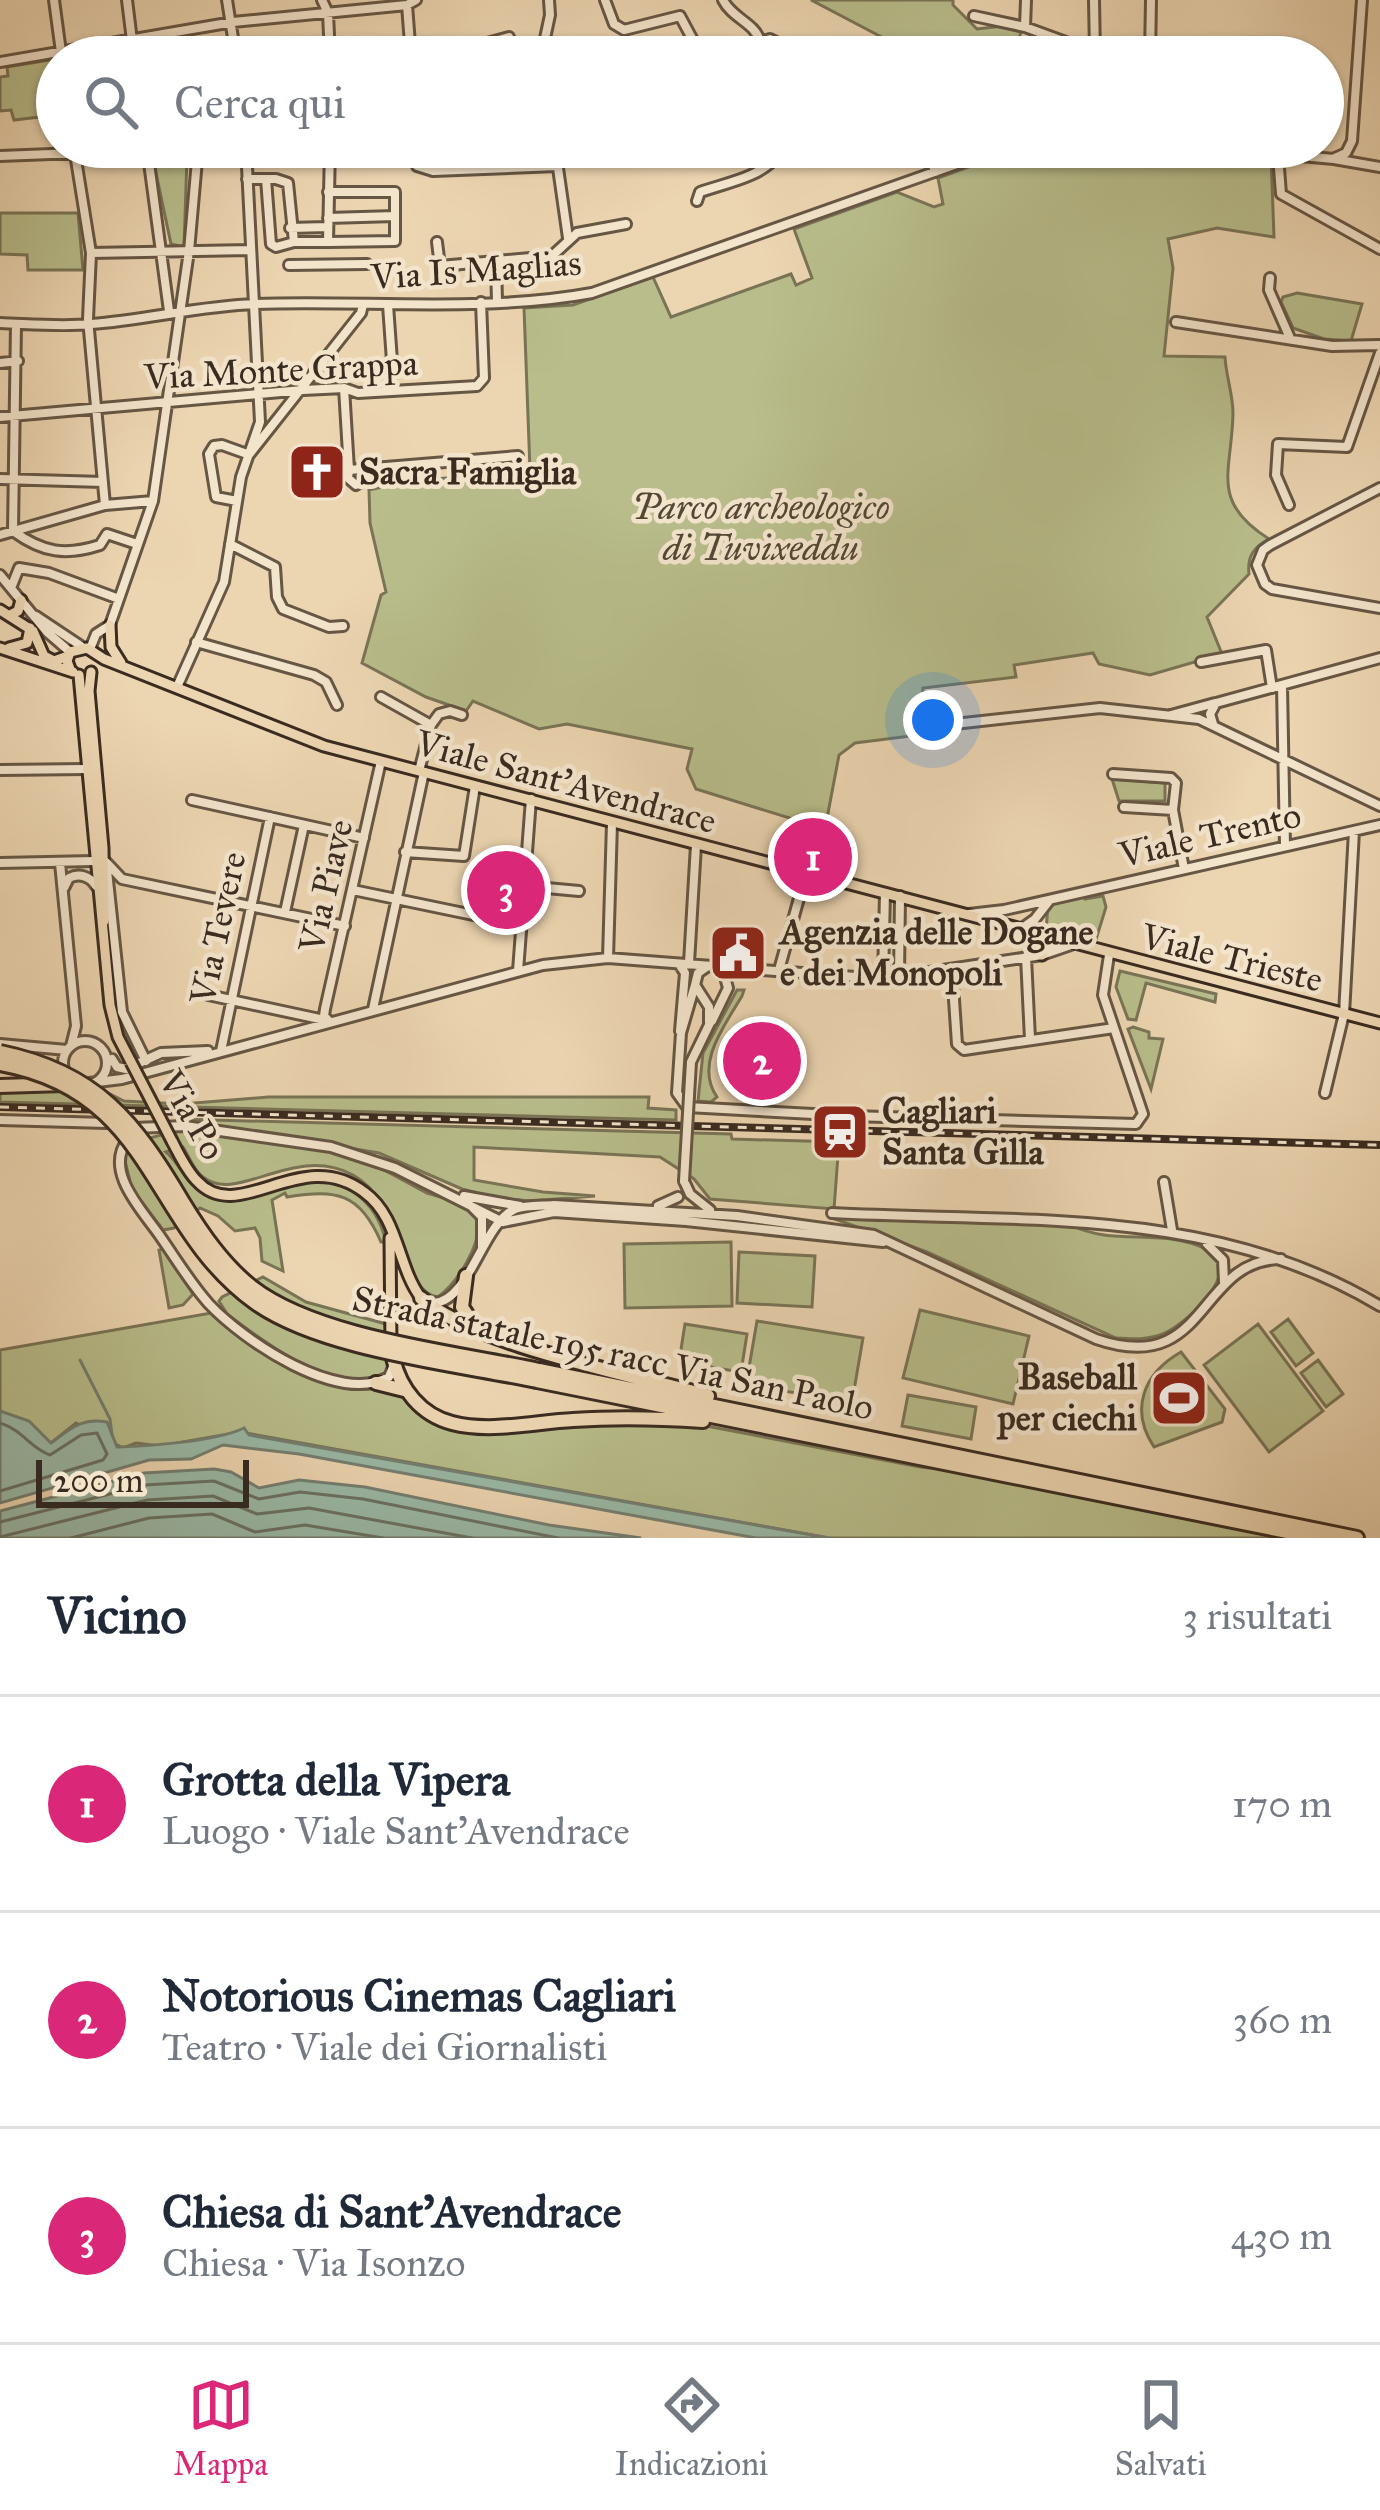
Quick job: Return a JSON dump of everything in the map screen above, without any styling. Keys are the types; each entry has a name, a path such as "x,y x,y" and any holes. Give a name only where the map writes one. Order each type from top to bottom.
{"highway":[{"name":"Strada statale 195 racc Via San Paolo","path":"0,1048 56,1067 112,1104 145,1140 225,1262 288,1310 348,1330 538,1375 952,1464 1318,1533"},
{"name":"Strada statale 195 racc Via San Paolo","path":"0,1064 67,1086 100,1109 129,1138 212,1264 270,1313 331,1338 802,1422 1318,1533"},
{"path":"0,1086 83,1082"},
{"path":"466,1276 462,1307 480,1330"},
{"path":"422,1298 447,1316 543,1351 802,1422"},
{"path":"393,1358 407,1392 427,1412 454,1424 664,1418 727,1425 927,1464 952,1464"},
{"path":"376,1383 407,1392"},
{"path":"1318,1533 1357,1538"},
{"path":"1318,1533 1376,1538"}],"main road":[{"path":"5,612 18,611 21,600"},
{"path":"4,648 27,643 30,628 5,612"},
{"path":"110,625 111,646 125,667"},
{"name":"Viale Sant'Avendrace","path":"30,628 44,656 57,661 81,651 264,725 381,761 969,914 1071,945"},
{"path":"4,648 75,672"},
{"name":"Via Po","path":"81,651 93,670 89,691 103,849 103,938"},
{"name":"Via Po","path":"81,651 75,672 100,861 96,886 112,1018 130,1062 197,1182 217,1194 237,1196 288,1179 328,1176 367,1193 388,1223 406,1274 422,1298"},
{"name":"Viale Sant'Avendrace","path":"75,672 125,667"},
{"path":"1038,934 1046,941 1042,955"},
{"name":"Viale Trieste","path":"1071,945 1380,1023"},
{"path":"388,1223 393,1358"}],"street":[{"path":"54,0 59,36"},
{"path":"127,0 132,36"},
{"path":"227,0 234,36"},
{"path":"322,0 329,36"},
{"path":"546,36 548,0"},
{"path":"605,0 614,24 624,30 680,16 691,36"},
{"path":"723,0 729,13 758,36"},
{"path":"1025,28 1026,0"},
{"path":"1094,0 1095,36"},
{"path":"1150,36 1151,0"},
{"path":"1352,153 1362,0"},
{"path":"154,36 233,22 412,3 411,36"},
{"path":"974,16 1047,36"},
{"path":"0,62 36,58"},
{"path":"0,156 36,153"},
{"path":"1344,156 1352,153 1378,167"},
{"path":"77,168 91,254 88,325 105,505"},
{"path":"150,168 169,311"},
{"path":"0,574 35,615 81,651 110,625 153,502 196,168"},
{"path":"177,687 224,582 247,456 260,422 247,168"},
{"path":"321,264 329,168"},
{"path":"421,168 507,168"},
{"path":"437,242 440,266 552,256 568,238 557,168"},
{"path":"697,201 700,192 764,168"},
{"path":"934,168 935,172"},
{"name":"Via Is Maglias","path":"0,323 88,325 181,309 253,304 562,299 946,168"},
{"path":"1279,168 1281,194 1380,249"},
{"path":"248,179 288,183 294,242"},
{"path":"266,179 271,244 395,241 394,192 328,192"},
{"path":"290,228 395,216"},
{"path":"568,238 626,224"},
{"path":"91,254 250,250"},
{"path":"496,263 497,301"},
{"path":"289,265 367,264"},
{"path":"1270,278 1269,290 1291,339"},
{"name":"Via Monte Grappa","path":"0,417 256,393 344,388 358,393 483,383 481,302"},
{"path":"247,456 303,390 362,313 363,305"},
{"path":"388,305 393,375"},
{"path":"1176,322 1380,349 1347,447 1278,444 1276,475 1288,505"},
{"path":"14,531 16,324"},
{"path":"0,363 18,361"},
{"path":"344,388 349,481 356,485 365,479 364,471 518,456"},
{"path":"237,501 216,497 209,454 214,446 222,445 247,456"},
{"path":"0,479 103,482"},
{"path":"1380,488 1270,545 1257,565 1264,584 1272,589 1380,608"},
{"path":"0,535 105,505 153,502"},
{"path":"14,531 73,554 100,545 107,534 137,544"},
{"path":"230,544 275,567 283,610 329,627 343,626"},
{"path":"49,573 56,551"},
{"path":"11,588 20,568 49,573 119,599"},
{"path":"196,642 314,675 326,682 337,705"},
{"path":"1201,662 1266,650 1277,687 1286,846"},
{"path":"1166,716 1380,658"},
{"path":"381,697 431,725"},
{"path":"1214,725 1210,714 1216,703"},
{"path":"928,727 1100,708 1199,719 1380,806"},
{"path":"373,1010 431,725 444,710 462,715"},
{"name":"Via Piave","path":"329,1021 325,1009 381,761"},
{"path":"0,770 86,769"},
{"path":"1113,774 1172,778 1178,788 1173,810 1184,869"},
{"path":"405,852 464,856 475,786"},
{"path":"192,800 364,838"},
{"path":"518,971 531,800"},
{"path":"1124,807 1173,810"},
{"name":"Via Tevere","path":"221,1051 269,817"},
{"path":"608,958 612,821"},
{"path":"285,912 304,825"},
{"name":"Viale Trento","path":"969,914 1380,825"},
{"path":"1325,1093 1344,1014 1354,830"},
{"path":"696,843 683,963 677,1093 687,1106 1136,1124 1143,1114 1102,987 1108,955"},
{"path":"103,849 100,861 110,896 122,1012 146,1060"},
{"path":"0,863 100,861 122,879 345,926"},
{"path":"60,863 96,886"},
{"path":"60,863 76,1026 61,1067 83,1082 108,1083 518,971 608,958 883,979 1042,955 1071,945"},
{"path":"779,970 806,873"},
{"path":"63,889 69,878 81,876"},
{"path":"110,896 122,879"},
{"path":"525,886 579,891"},
{"path":"353,890 521,925"},
{"path":"883,979 885,892"},
{"path":"899,976 900,896"},
{"path":"1021,928 1052,898"},
{"path":"1021,928 1027,904"},
{"path":"1026,957 1030,1039"},
{"path":"683,963 709,1007 709,1025"},
{"path":"681,1034 695,981 717,968"},
{"path":"685,1212 678,1197 684,1180 691,1061 720,1011 729,983 717,968"},
{"path":"952,970 959,1047 1114,1028"},
{"path":"208,995 329,1021"},
{"path":"703,998 722,997"},
{"path":"76,1026 121,1070 167,1052"},
{"path":"135,1043 167,1052 221,1051"},
{"path":"0,1048 92,1045"},
{"path":"83,1082 104,1075 110,1063 108,1054"},
{"path":"137,1074 146,1060"},
{"path":"0,1120 95,1120 146,1130 185,1126 312,1143 376,1160 503,1222 554,1212 848,1229 891,1244 1096,1339 1122,1346 1153,1345 1179,1335 1244,1267 1280,1259"},
{"path":"146,1130 129,1138 119,1156 124,1182 212,1307 308,1372 340,1383 376,1383 392,1373 393,1358"},
{"path":"684,1180 704,1208 728,1220"},
{"path":"1164,1183 1172,1230"},
{"path":"440,1190 525,1207 600,1206 728,1220"},
{"path":"644,1219 649,1215 676,1217 685,1212 691,1194"},
{"path":"600,1206 602,1202 659,1206 678,1197"},
{"path":"483,1201 495,1207 503,1222"},
{"path":"465,1202 482,1217 482,1248"},
{"path":"422,1298 443,1303 503,1222 514,1210 525,1207"},
{"path":"832,1213 1072,1221 1172,1230 1280,1259 1330,1278 1380,1306"},
{"path":"1200,1240 1223,1260 1244,1267"},
{"path":"1229,1246 1244,1267"},
{"path":"1223,1260 1224,1283"}],"green space":[{"path":"811,0 953,0 977,29 1003,26 1021,32 1020,36 880,36"},
{"path":"36,62 36,117 14,120 11,110 0,111 0,77 8,76 7,67"},
{"path":"155,168 187,168 184,247 171,244"},
{"name":"Parco archeologico di Tuvixeddu","path":"966,168 1271,168 1274,237 1217,228 1168,239 1173,268 1164,356 1225,357 1233,413 1228,469 1231,498 1250,525 1269,539 1253,553 1249,574 1207,617 1222,654 1150,675 1099,664 1093,653 1014,665 1016,677 923,688 919,735 855,743 839,755 825,829 696,789 687,769 692,749 567,724 539,729 473,701 466,711 426,697 362,663 381,595 386,592 370,523 369,490 404,482 530,470 524,308 573,305 653,277 671,317 791,274 796,285 812,278 794,229 897,192 934,207 943,204 938,178"},
{"path":"0,213 78,213 83,270 28,270 27,255 0,254"},
{"path":"1297,293 1362,304 1351,341 1324,339 1293,328 1281,302"},
{"path":"1112,779 1165,783 1165,801 1119,801"},
{"path":"1084,895 1085,899 1103,896 1106,907 1094,946 1046,932 1048,904"},
{"path":"1120,971 1216,994 1215,1002 1146,983 1136,1020 1128,1019 1116,987"},
{"path":"737,990 744,990 710,1058 711,1084 717,1097 711,1102 698,1101 703,1053"},
{"path":"1128,1029 1149,1032 1149,1038 1163,1039 1151,1089"},
{"path":"0,1089 100,1089 124,1101 182,1104 268,1097 649,1097 648,1108 676,1110 676,1120 0,1102"},
{"path":"176,1119 731,1134 732,1139 839,1142 834,1209 710,1199 694,1179 660,1157 474,1147 474,1180 595,1196 531,1201 497,1198 462,1189 379,1153"},
{"path":"180,1130 321,1149 373,1164 427,1193 461,1203 478,1219 472,1251 438,1297 416,1280 383,1205 353,1175 309,1166 217,1184 200,1174 183,1147 166,1152 190,1183 211,1197 233,1200 294,1182 326,1181 364,1201 386,1242 381,1242 355,1204 320,1194 287,1197 285,1193 272,1200 283,1271 262,1261 255,1228 235,1231 200,1208 174,1228 163,1230 132,1189 124,1157 138,1141"},
{"path":"832,1218 1071,1225 1104,1235 1174,1239 1208,1250 1218,1259 1220,1271 1208,1296 1173,1329 1152,1337 1116,1338 927,1252"},
{"path":"731,1242 732,1306 625,1308 624,1244"},
{"path":"163,1249 193,1294 183,1305 169,1308 159,1250"},
{"path":"739,1252 815,1256 812,1307 737,1303"},
{"path":"263,1277 306,1302 386,1324 389,1371 371,1379 328,1375 283,1353 227,1314 219,1301 222,1297"},
{"path":"920,1310 1029,1336 1013,1404 903,1378"},
{"path":"211,1313 308,1375 334,1385 399,1391 439,1424 696,1424 1290,1538 829,1538 240,1432 123,1448 76,1423 51,1443 0,1411 0,1350"},
{"path":"1288,1319 1313,1353 1296,1366 1271,1332"},
{"path":"757,1321 863,1338 852,1402 746,1385"},
{"path":"685,1324 747,1334 741,1372 679,1362"},
{"path":"1258,1324 1323,1411 1269,1452 1204,1365"},
{"name":"Baseball per ciechi","path":"1181,1352 1225,1409 1222,1422 1154,1447 1142,1419 1144,1393 1158,1370"},
{"path":"1318,1360 1343,1394 1326,1407 1301,1373"},
{"path":"908,1395 976,1407 971,1439 902,1426"}],"water":[{"path":"0,1411 29,1421 51,1443 90,1421 107,1422 117,1447 199,1440 244,1428 249,1435 829,1538 756,1538 299,1454 223,1445 191,1459 149,1460 0,1503"},
{"path":"231,1472 259,1488 299,1480 365,1487 549,1525 641,1538 0,1538 0,1511 144,1473"}],"waterway":[{"path":"80,1360 110,1419 112,1435"}],"railway":[{"path":"0,1107 1380,1145"}],"place":[{"name":"Sacra Famiglia","path":"317,472"},
{"name":"Grotta della Vipera","path":"813,857"},
{"name":"Chiesa di Sant'Avendrace","path":"506,890"},
{"name":"Agenzia delle Dogane e dei Monopoli","path":"738,953"},
{"name":"Notorious Cinemas Cagliari","path":"762,1061"},
{"name":"Cagliari Santa Gilla","path":"840,1132"},
{"name":"Baseball per ciechi","path":"1179,1398"}]}
